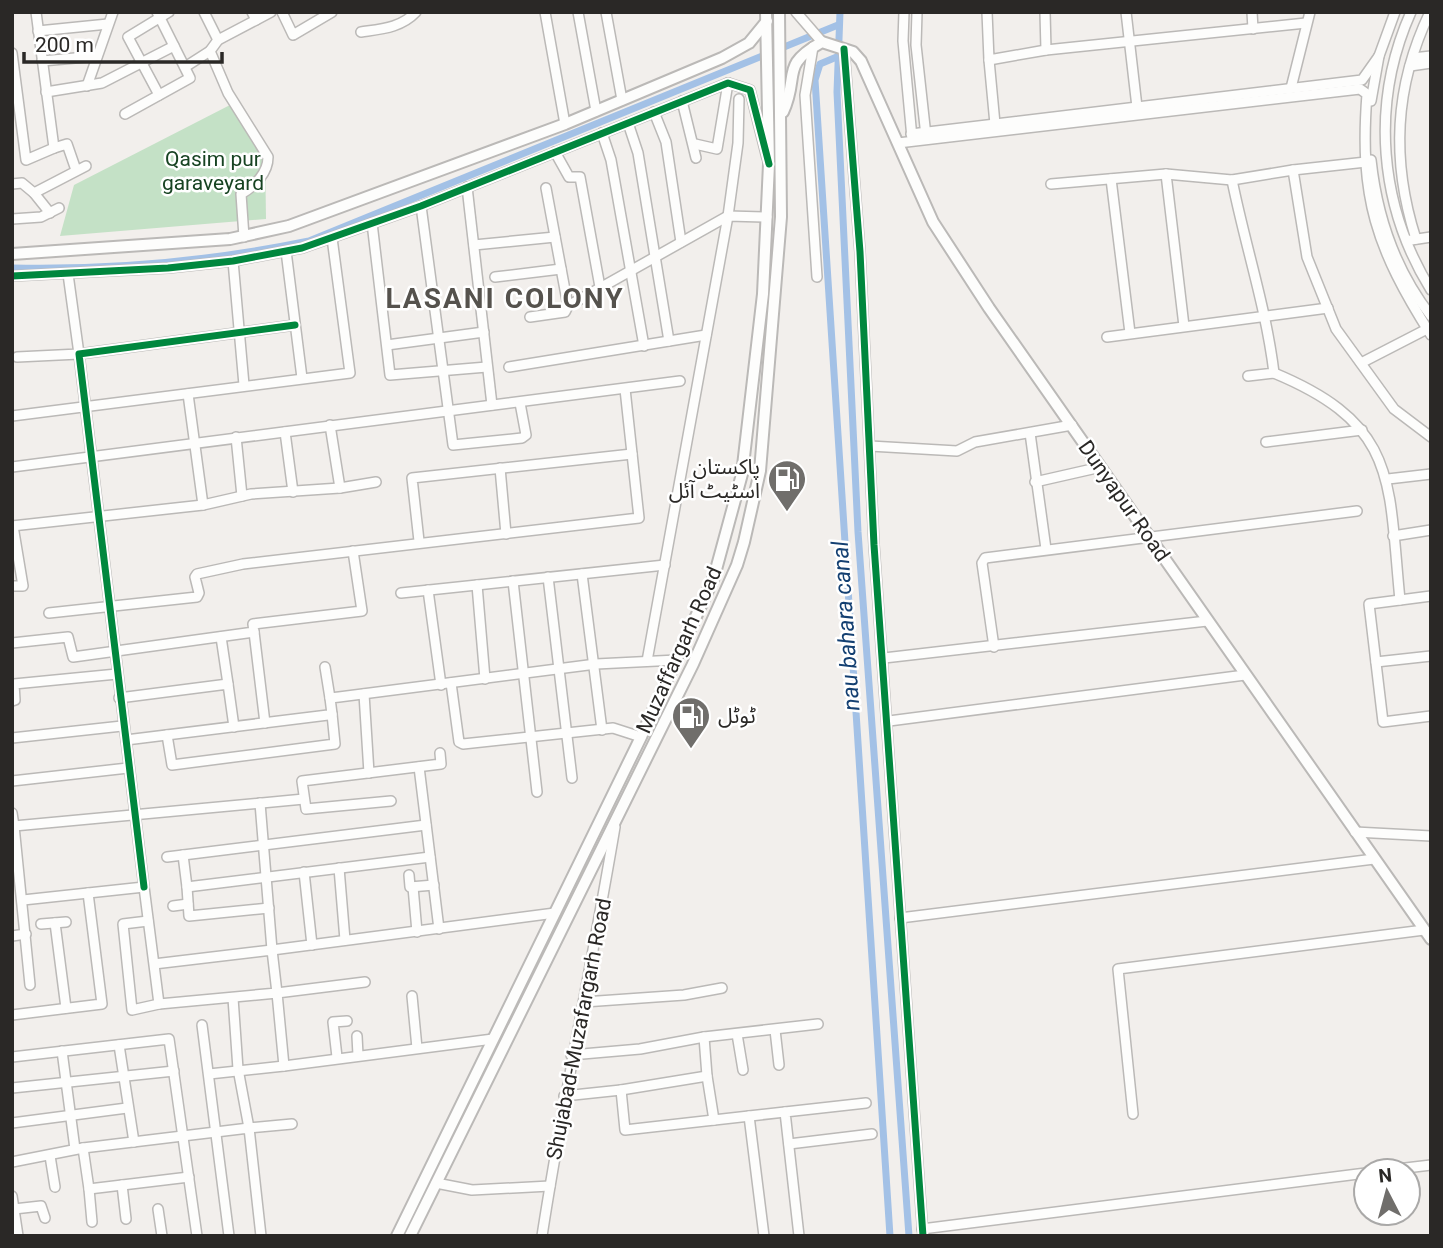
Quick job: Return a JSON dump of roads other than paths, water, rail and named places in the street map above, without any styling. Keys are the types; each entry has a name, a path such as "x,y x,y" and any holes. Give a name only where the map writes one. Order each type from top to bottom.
{"main road":[{"name":"Muzaffargarh Road","path":"410,1236 616,822 737,565 760,471 773,327 781,217 779,12"},
{"path":"12,254 244,237 313,218 565,124 722,58 749,43 766,17"},
{"name":"Muzaffargarh Road","path":"397,1236 641,737 714,578 742,474 760,327 769,164 766,17"},
{"path":"780,119 790,98 795,62 820,43 844,49"},
{"name":"Dunyapur Road","path":"844,49 861,61 933,222 1207,621 1427,934"},
{"path":"760,327 773,327"}],"street":[{"path":"36,12 54,148"},
{"path":"87,86 113,12"},
{"path":"159,95 128,37 158,15 169,12"},
{"path":"204,12 218,40"},
{"path":"185,67 254,16 271,12"},
{"path":"282,12 293,35 332,12"},
{"path":"361,32 407,21 416,12"},
{"path":"545,12 565,124"},
{"path":"578,12 596,111"},
{"path":"606,12 622,100"},
{"path":"796,12 820,43 805,95 817,277"},
{"path":"904,12 903,41 912,137"},
{"path":"918,12 916,45 926,135"},
{"path":"987,12 995,124"},
{"path":"1045,12 1046,50"},
{"path":"1126,12 1137,107"},
{"path":"1252,12 1253,29"},
{"path":"1291,88 1310,12"},
{"path":"1384,39 1386,12"},
{"path":"1395,12 1380,56 1370,127 1375,189 1392,249 1408,281 1431,316"},
{"path":"1411,12 1391,73 1384,125 1390,187 1405,241 1431,290"},
{"path":"1416,239 1399,170 1404,81 1430,12"},
{"path":"125,114 190,78 158,15"},
{"path":"989,60 1046,50 1306,23"},
{"path":"38,31 108,24"},
{"path":"46,92 102,83 174,46"},
{"path":"844,49 860,252 900,918 923,1232 1352,1175"},
{"path":"210,51 228,93 268,157 268,166 253,187 241,194 244,237"},
{"path":"12,53 26,160 67,144 76,170"},
{"path":"42,61 97,56"},
{"path":"898,142 912,137 995,124 1362,80 1380,56"},
{"path":"1411,62 1431,56"},
{"path":"1411,62 1431,63"},
{"path":"695,144 717,149 727,83"},
{"path":"12,276 233,261 286,251 332,238 421,206 727,83 750,90 769,164"},
{"path":"926,135 1360,89 1367,94 1366,184 1377,233 1399,283 1429,332 1361,363"},
{"path":"648,661 728,216 738,143 739,99"},
{"path":"682,101 695,144 696,158"},
{"path":"654,112 666,142 681,242"},
{"path":"628,123 638,153 669,341"},
{"path":"603,133 611,160 644,346"},
{"path":"555,152 569,177 580,177 600,288"},
{"path":"1051,184 1166,174 1232,180 1366,162"},
{"path":"34,192 86,166"},
{"path":"1293,170 1307,257 1336,329 1394,409 1431,437"},
{"path":"1166,174 1184,326"},
{"path":"1111,179 1130,333"},
{"path":"1232,180 1242,234 1266,316 1274,373"},
{"path":"12,184 22,183 54,211 41,217 12,219"},
{"path":"467,187 492,405"},
{"path":"546,188 568,306"},
{"path":"421,206 455,447 522,438 526,435 520,402"},
{"path":"530,317 565,312 568,306 728,216 767,218"},
{"path":"372,223 390,375 487,367"},
{"path":"474,245 555,237"},
{"path":"1405,241 1431,237"},
{"path":"12,416 352,371 332,238"},
{"path":"286,251 302,378"},
{"path":"233,261 244,385"},
{"path":"495,277 561,270"},
{"path":"68,274 110,607 122,726 159,1004"},
{"path":"1107,337 1328,308"},
{"path":"17,357 79,354 295,325"},
{"path":"387,345 484,332"},
{"path":"509,367 706,335"},
{"path":"1248,376 1274,373 1311,388 1347,413 1372,443 1388,479 1400,600"},
{"path":"12,467 680,381"},
{"path":"49,613 197,597 199,593 195,577 220,569 419,541 639,518 625,389"},
{"path":"188,394 203,505"},
{"path":"330,425 340,488"},
{"path":"870,446 957,451 975,442 1072,425"},
{"path":"1266,442 1362,430"},
{"path":"285,432 293,492"},
{"path":"1030,433 1046,549"},
{"path":"236,437 242,496"},
{"path":"419,541 412,478 632,453"},
{"path":"1035,482 1101,467"},
{"path":"500,468 506,534"},
{"path":"1388,479 1431,474"},
{"path":"12,586 23,586 13,526 203,505 242,496 340,488 376,482"},
{"path":"994,647 982,559 1148,535 1357,511"},
{"path":"1393,536 1431,530"},
{"path":"265,723 253,624 362,611 353,551"},
{"path":"401,593 665,565"},
{"path":"582,574 596,664 602,730"},
{"path":"548,577 572,778"},
{"path":"513,581 537,792"},
{"path":"477,585 485,679"},
{"path":"428,590 459,742 463,744 530,739 613,728 641,737"},
{"path":"1431,596 1369,604 1383,722 1431,716"},
{"path":"884,659 1207,621"},
{"path":"12,643 68,637 73,656 254,632"},
{"path":"221,637 234,727"},
{"path":"1376,662 1431,656"},
{"path":"330,698 596,664 677,660"},
{"path":"167,735 172,765 335,744 325,667"},
{"path":"12,701 15,700 13,684 117,674"},
{"path":"889,721 1245,675"},
{"path":"119,698 228,684"},
{"path":"363,694 369,773"},
{"path":"125,740 332,714"},
{"path":"12,738 122,726"},
{"path":"391,801 306,809 302,781 441,764 440,753"},
{"path":"419,767 439,929"},
{"path":"12,781 128,768"},
{"path":"14,826 304,799"},
{"path":"260,803 284,1066"},
{"path":"12,813 30,985"},
{"name":"Shujabad-Muzafargarh Road","path":"542,1236 571,1055 584,1002 616,822"},
{"path":"167,857 426,825"},
{"path":"1355,832 1431,836"},
{"path":"183,855 189,915 269,908"},
{"path":"187,887 430,857"},
{"path":"900,918 1374,859"},
{"path":"339,868 345,940"},
{"path":"304,872 312,945"},
{"path":"409,875 410,887 413,887 417,932"},
{"path":"413,887 434,885"},
{"path":"19,897 144,887"},
{"path":"12,1015 102,1004 88,893"},
{"path":"173,906 188,904"},
{"path":"154,964 555,913"},
{"path":"148,921 123,924 132,1010 159,1004 365,982"},
{"path":"41,924 61,923 66,1008"},
{"path":"12,936 26,934"},
{"path":"1133,1114 1118,969 1427,934"},
{"path":"584,1002 684,995 722,988"},
{"path":"412,996 417,1048"},
{"path":"233,998 239,1069 249,1128 261,1236"},
{"path":"337,1057 333,1022 346,1021"},
{"path":"571,1055 640,1049 704,1037 818,1024"},
{"path":"202,1025 229,1236"},
{"path":"775,1030 779,1065"},
{"path":"737,1034 743,1070"},
{"path":"357,1037 358,1055"},
{"path":"704,1037 714,1120"},
{"path":"12,1057 169,1039 197,1236"},
{"path":"209,1073 493,1039"},
{"path":"119,1045 134,1142"},
{"path":"62,1051 70,1114 89,1189 92,1222"},
{"path":"12,1088 174,1071"},
{"path":"565,1096 707,1076"},
{"path":"621,1090 625,1130 866,1102"},
{"path":"12,1123 127,1108"},
{"path":"785,1112 799,1236"},
{"path":"749,1116 764,1236"},
{"path":"12,1163 79,1149 292,1124"},
{"path":"789,1144 872,1134"},
{"path":"50,1156 55,1187"},
{"path":"89,1189 189,1177"},
{"path":"436,1183 471,1190 550,1186"},
{"path":"122,1185 126,1219"},
{"path":"12,1196 14,1236"},
{"path":"14,1209 43,1207 45,1218"},
{"path":"158,1209 162,1236"}],"waterway":[{"name":"nau bahara canal","path":"840,12 837,92 858,532 909,1236"},
{"path":"12,268 161,263 236,254 309,241 838,25"},
{"path":"839,56 820,64 815,80 890,1236"}],"place":[{"name":"پاکستان اسٹیٹ آئل","path":"787,513"},
{"name":"ٹوٹل","path":"691,750"}],"district":[{"name":"LASANI COLONY","path":"505,298"}],"park label":[{"name":"Qasim pur garaveyard","path":"213,171"}]}
